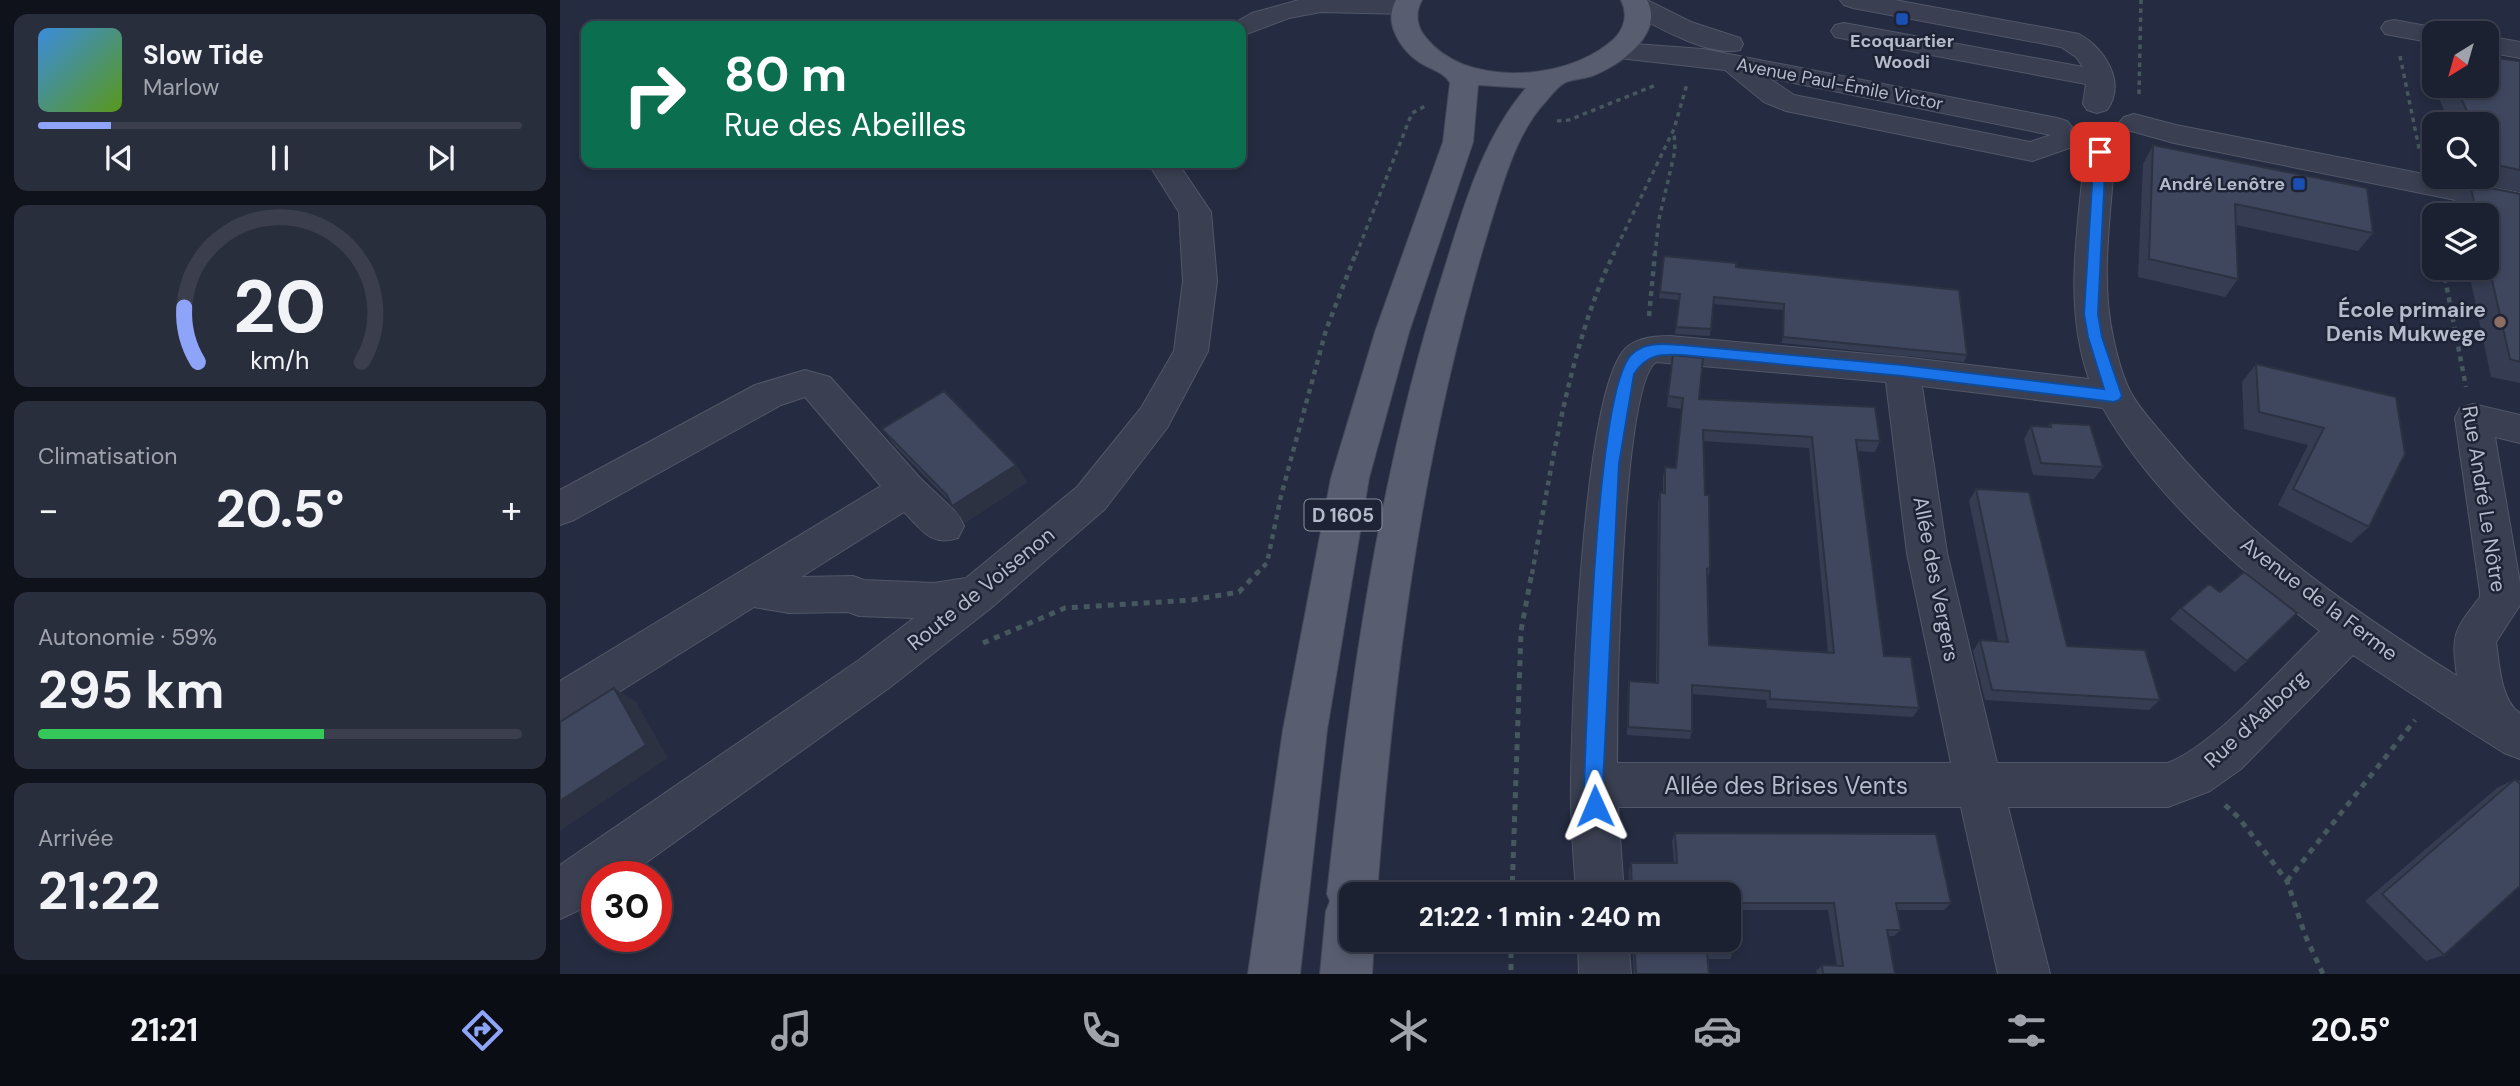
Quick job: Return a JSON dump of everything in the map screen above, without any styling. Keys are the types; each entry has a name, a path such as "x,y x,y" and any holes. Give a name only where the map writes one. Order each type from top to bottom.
{"main road":[{"path":"1407,3 1404,25 1414,44 1434,61 1458,71 1499,80 1552,79 1599,65 1620,51 1637,28 1636,2"},
{"name":"D 1605","path":"1274,974 1306,730 1349,478 1392,332 1458,142 1464,83 1458,71"},
{"name":"D 1605","path":"1353,882 1364,761 1382,620 1412,448 1447,307 1494,165 1523,113 1539,90 1552,79"},
{"path":"1346,974 1348,952"}],"street":[{"path":"1853,0 2069,40 2092,54 2096,62 2098,91"},
{"path":"1246,26 1293,7 1346,1 1407,3"},
{"name":"Avenue Paul-Émile Victor","path":"1636,2 1670,24 1709,39 2026,106 2073,131"},
{"path":"2394,28 2422,33"},
{"path":"1844,31 2098,91 2117,110 2137,121 2174,134 2520,203"},
{"path":"2499,46 2520,50"},
{"name":"Avenue Paul-Émile Victor","path":"1620,51 1703,57 1730,62 1786,102 2032,152 2073,131"},
{"path":"2098,91 2082,104 2073,131 2124,150 2137,121"},
{"path":"2137,121 2520,218"},
{"name":"Avenue de la Ferme","path":"2073,131 2091,314 2095,337 2114,396 2178,482 2242,544 2351,628 2508,730"},
{"name":"Route de Voisenon","path":"560,894 874,674 975,595 1091,498 1154,418 1191,351 1200,281 1195,212 1166,168"},
{"path":"1599,882 1593,785 1602,587 1612,464 1627,373 1636,359 1646,352 1660,349 1682,350 1902,370 2114,396"},
{"name":"Allée des Vergers","path":"1902,370 1927,553 2024,974"},
{"path":"560,509 768,395 805,383 817,387 907,490 944,526"},
{"path":"2473,418 2520,429"},
{"name":"Rue André Le Nôtre","path":"2473,418 2501,592 2500,603 2474,638 2479,675 2508,730"},
{"path":"560,705 907,490"},
{"path":"748,588 789,595 853,594 859,598 933,601 975,595"},
{"name":"Rue d'Aalborg","path":"1979,787 2168,785 2194,775 2225,754 2351,628"},
{"name":"Allée des Brises Vents","path":"1593,785 1979,787"},
{"path":"1604,952 1605,974"}],"path":[{"path":"2137,121 2141,0"},
{"path":"2394,28 2420,157"},
{"path":"1678,79 1688,80"},
{"path":"1552,120 1569,120 1659,83"},
{"path":"976,646 1065,608 1192,600 1239,592 1267,563 1281,496 1326,330 1412,113 1425,106 1435,105"},
{"path":"1646,352 1659,219 1675,150 1674,129"},
{"name":"Rue André Le Nôtre","path":"2445,280 2473,418"},
{"path":"2287,881 2420,711"},
{"path":"1512,882 1513,798"},
{"path":"2239,818 2287,881 2305,935 2323,974"},
{"path":"1511,952 1511,974"}],"building":[{"path":"2499,58 2520,61 2520,170 2499,166 2499,112 2468,112 2461,98 2499,98"},
{"path":"2153,145 2367,188 2373,233 2235,204 2238,279 2149,259"},
{"path":"2471,189 2495,189 2520,194 2520,362 2510,359 2492,280 2499,280 2499,203 2474,203"},
{"path":"1664,256 1736,263 1736,267 1959,290 1967,355 1783,337 1784,304 1714,297 1711,329 1676,327 1680,294 1660,292"},
{"path":"1673,355 1703,358 1699,399 1875,407 1880,441 1856,440 1884,656 1911,657 1919,708 1770,699 1770,691 1692,685 1692,731 1628,727 1629,681 1658,683 1660,492 1665,493 1665,467 1676,468 1683,398 1668,396","holes":["1703,430 1812,437 1834,653 1709,645 1709,495 1705,495"]},
{"path":"2256,364 2396,397 2405,454 2369,527 2293,489 2324,428 2259,412"},
{"path":"944,391 1016,465 952,506 947,495 882,429"},
{"path":"2050,423 2090,425 2103,467 2041,463 2031,426 2051,427"},
{"path":"1976,489 2029,492 2067,646 2145,650 2160,700 1992,690 1980,640 2008,642"},
{"path":"2244,572 2297,613 2247,661 2181,608 2209,584 2220,592"},
{"path":"614,688 646,745 560,801 560,722"},
{"path":"2515,779 2520,784 2520,886 2444,955 2382,894"},
{"path":"1675,833 1936,834 1951,903 1896,903 1901,930 1887,930 1895,974 1823,974 1822,965 1843,966 1834,903 1741,903 1741,882 1632,882 1631,863 1677,863"},
{"path":"1635,952 1733,952 1707,953 1709,974 1636,974"}],"place":[{"name":"Ecoquartier Woodi","path":"1902,19"},
{"name":"André Lenôtre","path":"2299,184"},
{"name":"École primaire Denis Mukwege","path":"2500,322"}],"route":[{"path":"1595,806 1593,785 1601,610 1612,464 1627,373 1636,359 1646,352 1660,349 1682,350 1902,370 2114,396 2095,337 2091,314 2100,152"}]}
